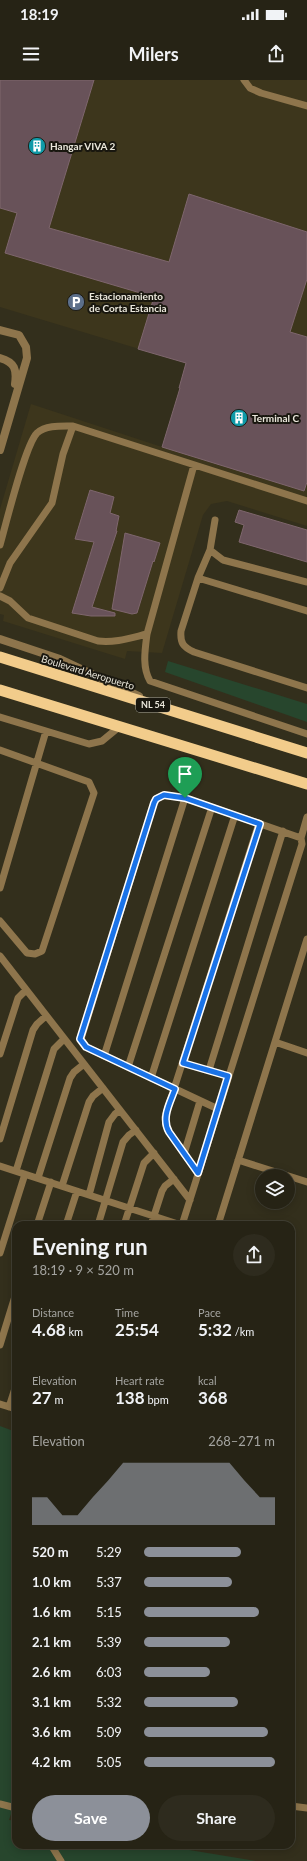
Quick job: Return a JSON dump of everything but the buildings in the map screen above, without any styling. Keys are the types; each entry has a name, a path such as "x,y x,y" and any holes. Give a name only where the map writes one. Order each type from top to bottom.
{"highway":[{"name":"Boulevard Aeropuerto","path":"0,658 307,753"},
{"path":"0,690 307,784"}],"street":[{"path":"0,330 19,335 26,347 27,358 0,450"},
{"path":"0,358 10,361 16,370 12,408"},
{"path":"0,639 60,659 169,710"}],"lane":[{"path":"244,80 250,88 261,93 307,106"},
{"path":"0,545 28,448 37,433 56,426 73,426 307,501"},
{"path":"0,588 10,563 52,503 63,454 73,426"},
{"path":"194,465 147,634 145,653 146,673 150,681 307,734"},
{"path":"215,520 210,550 198,578 181,631 180,639 183,646 194,652 307,688"},
{"path":"210,550 223,560 307,582"},
{"path":"198,578 307,611"},
{"path":"0,596 10,601 28,618 98,641 122,641 147,634"},
{"path":"0,717 89,744 102,741 119,727"},
{"path":"0,888 46,731"},
{"path":"0,750 88,782 94,793 42,951 35,954 27,953 0,921"},
{"path":"218,1109 83,1045 81,1036 156,799 169,795 185,798 301,838"},
{"path":"104,1056 185,798"},
{"path":"128,1067 212,807"},
{"path":"151,1078 235,815"},
{"path":"182,1221 302,844 301,838 307,817"},
{"path":"198,1173 166,1125 165,1117 260,824"},
{"path":"209,1070 283,831"},
{"path":"219,1221 307,939"},
{"path":"0,956 190,1200"},
{"path":"0,969 6,964"},
{"path":"0,1054 18,998 26,990"},
{"path":"0,1139 33,1030 36,1024 46,1016"},
{"path":"16,1171 54,1049 64,1039"},
{"path":"275,1042 307,1053"},
{"path":"183,1063 228,1076"},
{"path":"38,1178 70,1078 74,1072 84,1064"},
{"path":"62,1186 89,1102 93,1096 103,1088"},
{"path":"184,1154 200,1101"},
{"path":"89,1195 109,1122 120,1110"},
{"path":"99,1221 123,1142 136,1130"},
{"path":"125,1221 144,1163 154,1153"},
{"path":"238,1160 307,1182"},
{"path":"0,1166 169,1221"},
{"path":"0,1253 25,1174"},
{"path":"152,1221 162,1191 165,1186 174,1179"},
{"path":"38,1221 50,1182"},
{"path":"67,1221 77,1191"},
{"path":"0,1345 12,1307"},
{"path":"0,1404 12,1408"},
{"path":"0,1804 12,1807"},
{"path":"295,1806 307,1808"},
{"path":"54,1849 61,1861"}],"shaded area":[{"path":"0,80 307,80 307,526 227,501 211,504 203,515 162,653 127,651 125,659 3,621 4,615 0,614 0,509 31,404 162,447 183,375 186,376 189,364 0,307"}],"green space":[{"path":"168,661 307,704 307,722 165,672"},
{"path":"0,1426 12,1430 12,1811 9,1820 12,1820 12,1849 183,1849 256,1861 0,1861"}],"place":[{"name":"Hangar VIVA 2","path":"37,146"},
{"name":"Estacionamiento de Corta Estancia","path":"76,302"},
{"name":"Terminal C","path":"239,418"}],"route":[{"path":"164,795 185,798 260,824 183,1063 228,1076 198,1173 169,1132 166,1125 165,1117 175,1089 86,1047 80,1039 154,803 156,799 164,795"}]}
